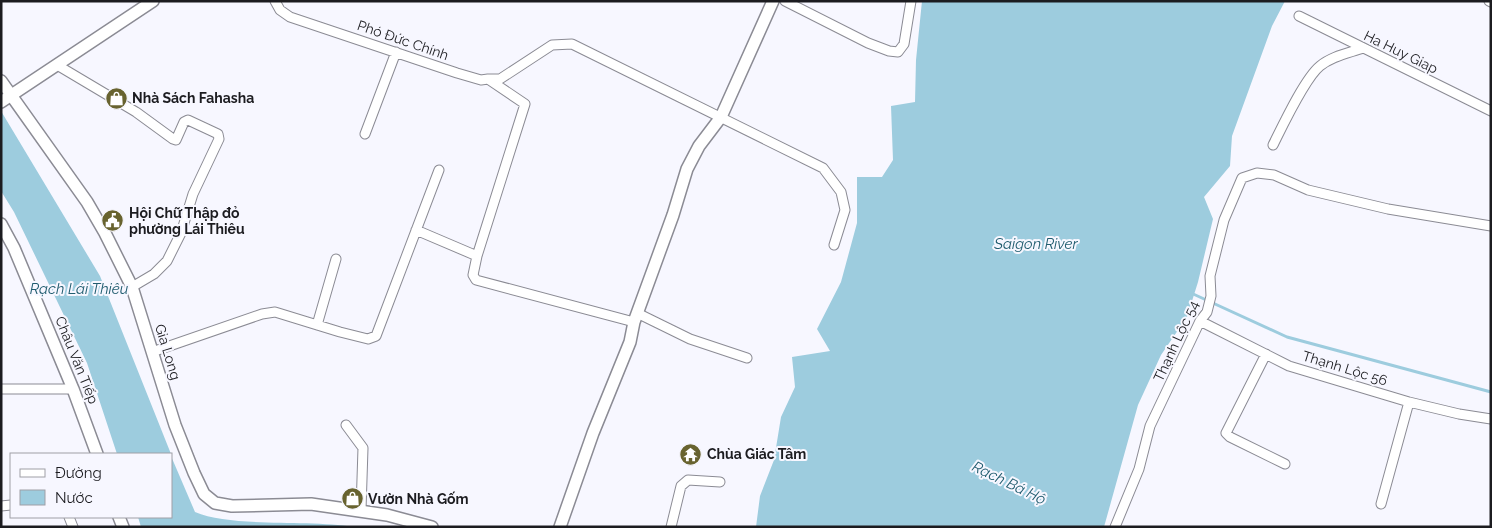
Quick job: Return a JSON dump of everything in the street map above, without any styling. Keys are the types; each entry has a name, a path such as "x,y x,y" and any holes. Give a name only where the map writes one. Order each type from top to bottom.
{"street":[{"path":"6,99 153,1"},
{"name":"Phó Đức Chính","path":"275,1 280,10 290,16 457,73 481,80 488,79 525,104 477,256"},
{"path":"560,527 593,433 630,342 636,318 673,216 687,169 699,146 721,117 773,1"},
{"path":"785,1 868,43 888,51 898,52 904,44 911,1"},
{"name":"Ha Huy Giap","path":"1299,16 1491,111"},
{"path":"488,79 500,79 552,45 572,44 823,168 841,192 845,210 834,245"},
{"path":"1273,145 1309,78 1320,66 1334,58 1363,48"},
{"path":"365,134 396,52"},
{"path":"57,65 136,112 173,139 176,140 184,122 188,120 218,134 219,139 193,194 181,233 167,261 154,274 132,287"},
{"name":"Gia Long","path":"1,81 6,99 87,202 132,287 175,425 204,494 215,503 232,506 311,504 366,511 432,527"},
{"path":"152,352 262,314 275,312 368,339 376,336 439,170"},
{"name":"Thạnh Lộc 54","path":"1115,527 1139,469 1150,426 1207,309 1211,296 1210,276 1224,220 1242,178 1256,172 1274,175 1308,190 1388,209 1491,226"},
{"name":"Châu Văn Tiếp","path":"2,229 14,248 74,389 97,453"},
{"path":"416,230 477,256 473,275 476,280 636,318 747,358"},
{"path":"317,325 336,258"},
{"name":"Thạnh Lộc 56","path":"1200,321 1289,366 1409,402 1459,414 1491,419"},
{"path":"1266,354 1226,433 1230,437 1285,464"},
{"path":"1,389 74,389"},
{"path":"1381,504 1409,402"},
{"path":"346,425 363,448 366,511"},
{"path":"671,527 681,486 688,480 720,482"}],"water":[{"name":"Saigon River","path":"922,1 1285,1 1272,26 1232,136 1230,166 1204,197 1213,219 1198,282 1187,317 1161,355 1138,405 1104,527 756,527 760,496 774,460 781,417 795,387 792,357 830,351 817,329 841,282 857,223 857,177 882,177 893,160 891,106 915,102 916,60"},
{"name":"Rạch Lái Thiêu","path":"1,111 100,276 171,453 117,453 87,363 14,212 1,191"},
{"path":"172,458 195,512 211,517 250,522 354,527 141,527 138,518 172,518"}],"waterway":[{"path":"1191,293 1287,337 1491,392"}],"place":[{"name":"Nhà Sách Fahasha","path":"116,98"},
{"name":"Hội Chữ Thập đỏ phường Lái Thiêu","path":"113,221"},
{"name":"Chùa Giác Tâm","path":"691,454"},
{"name":"Vườn Nhà Gốm","path":"352,499"}],"water label":[{"name":"Rạch Bá Hộ","path":"1009,483"}]}
